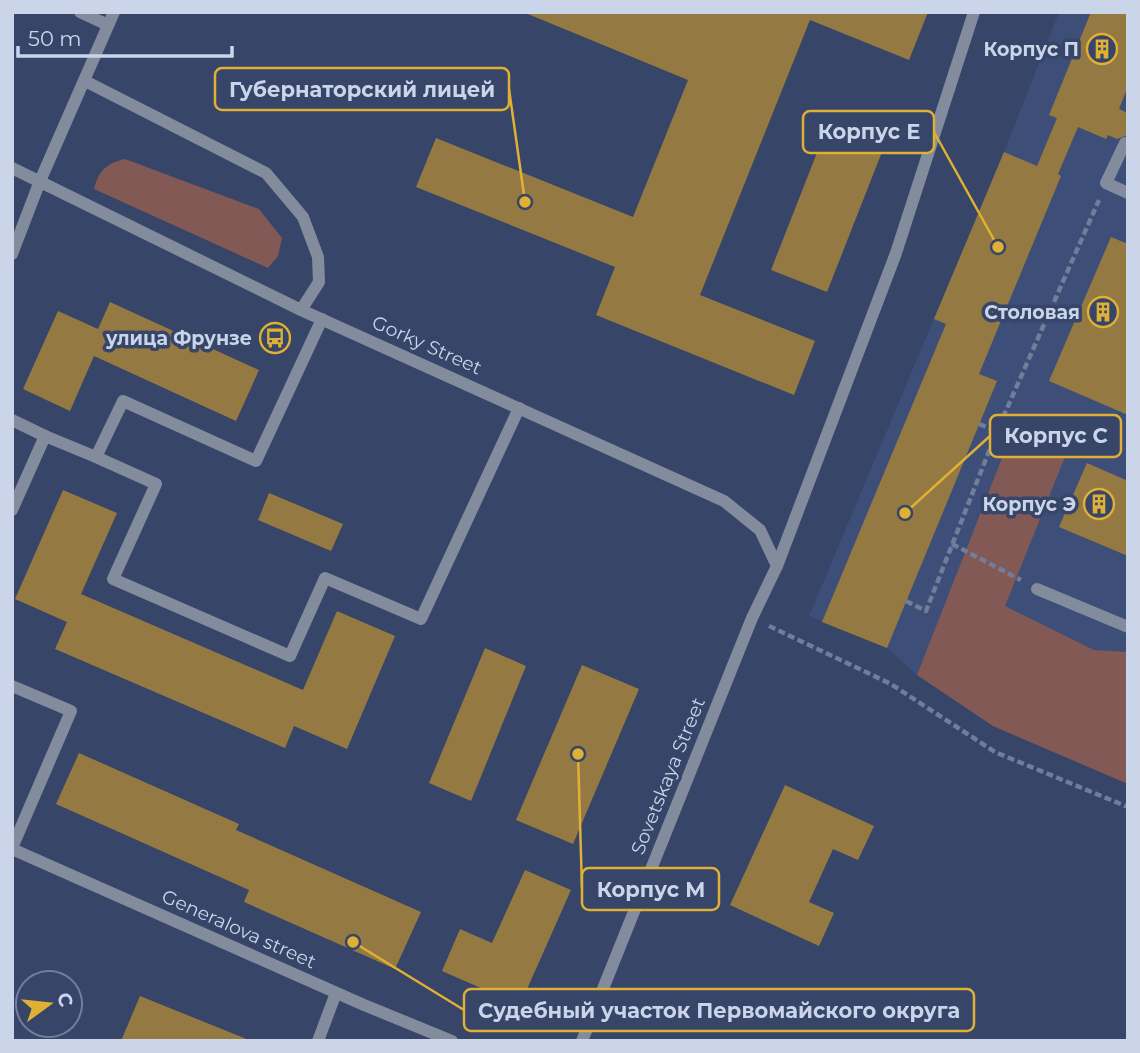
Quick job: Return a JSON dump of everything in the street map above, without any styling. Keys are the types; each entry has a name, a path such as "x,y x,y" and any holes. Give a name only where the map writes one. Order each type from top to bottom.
{"street":[{"path":"80,12 108,25"},
{"path":"12,254 40,181 114,12"},
{"name":"Sovetskaya Street","path":"582,1041 752,618 777,566 896,253 974,12"},
{"path":"85,81 266,173 303,216 318,257 319,282 301,310"},
{"path":"1125,143 1106,183 1128,193"},
{"name":"Gorky Street","path":"12,168 301,310 724,501 760,530 777,566"},
{"path":"96,457 122,401 256,461 323,319"},
{"path":"12,420 156,484 113,579 290,656 324,578 421,618 519,408"},
{"path":"12,510 45,436"},
{"path":"1037,589 1128,626"},
{"path":"12,686 71,711 12,849"},
{"name":"Generalova street","path":"12,849 336,993 452,1041"},
{"path":"318,1041 336,993"}],"path":[{"path":"906,601 926,611 997,431 1106,183"},
{"path":"979,424 997,431"},
{"path":"952,544 1037,589"},
{"path":"752,618 891,684 995,752 1128,807"}],"shaded area":[{"path":"1059,12 1128,12 1128,784 993,726 917,675 887,648 809,616 1004,152"},
{"path":"125,159 259,209 282,238 278,256 268,268 94,189 104,169"},
{"path":"1004,453 1065,457 1005,606 1094,650 1128,652 1128,784 993,726 917,675"}],"building":[{"path":"523,12 928,12 909,60 810,20 700,295 815,341 794,395 596,315 615,267 416,187 436,138 633,217 688,80"},
{"path":"1091,12 1128,12 1128,86 1119,109 1128,113 1128,135 1117,139 1108,135 1106,139 1078,127 1058,174 1061,176 979,374 997,381 887,648 822,622 946,324 934,319 1004,152 1037,166 1057,118 1049,115"},
{"path":"833,112 889,134 827,292 771,270"},
{"name":"Столовая","path":"1111,237 1128,244 1128,415 1049,381"},
{"path":"110,302 259,370 236,421 94,356 70,411 23,389 58,311 98,329"},
{"name":"Корпус Э","path":"1087,463 1128,481 1128,556 1059,527"},
{"path":"63,490 117,513 81,594 303,690 337,611 395,636 347,749 294,726 285,748 55,649 67,622 15,599"},
{"path":"269,493 343,524 331,551 258,520"},
{"path":"485,648 526,666 471,801 429,783"},
{"path":"582,665 639,689 573,844 516,820"},
{"path":"79,753 239,824 236,830 421,912 395,969 244,902 249,890 56,804"},
{"path":"785,785 874,826 858,860 833,849 809,902 834,913 819,946 730,905"},
{"path":"525,870 571,890 520,1005 442,971 460,929 492,943"},
{"path":"140,996 249,1040 249,1041 121,1041"}],"place":[{"name":"Корпус П","path":"1102,49"},
{"name":"Губернаторский лицей","path":"525,202"},
{"name":"Корпус Е","path":"998,247"},
{"name":"Столовая","path":"1103,312"},
{"name":"улица Фрунзе","path":"275,338"},
{"name":"Корпус Э","path":"1099,504"},
{"name":"Корпус С","path":"905,513"},
{"name":"Корпус M","path":"578,754"},
{"name":"Судебный участок Первомайского округа","path":"353,942"}]}
